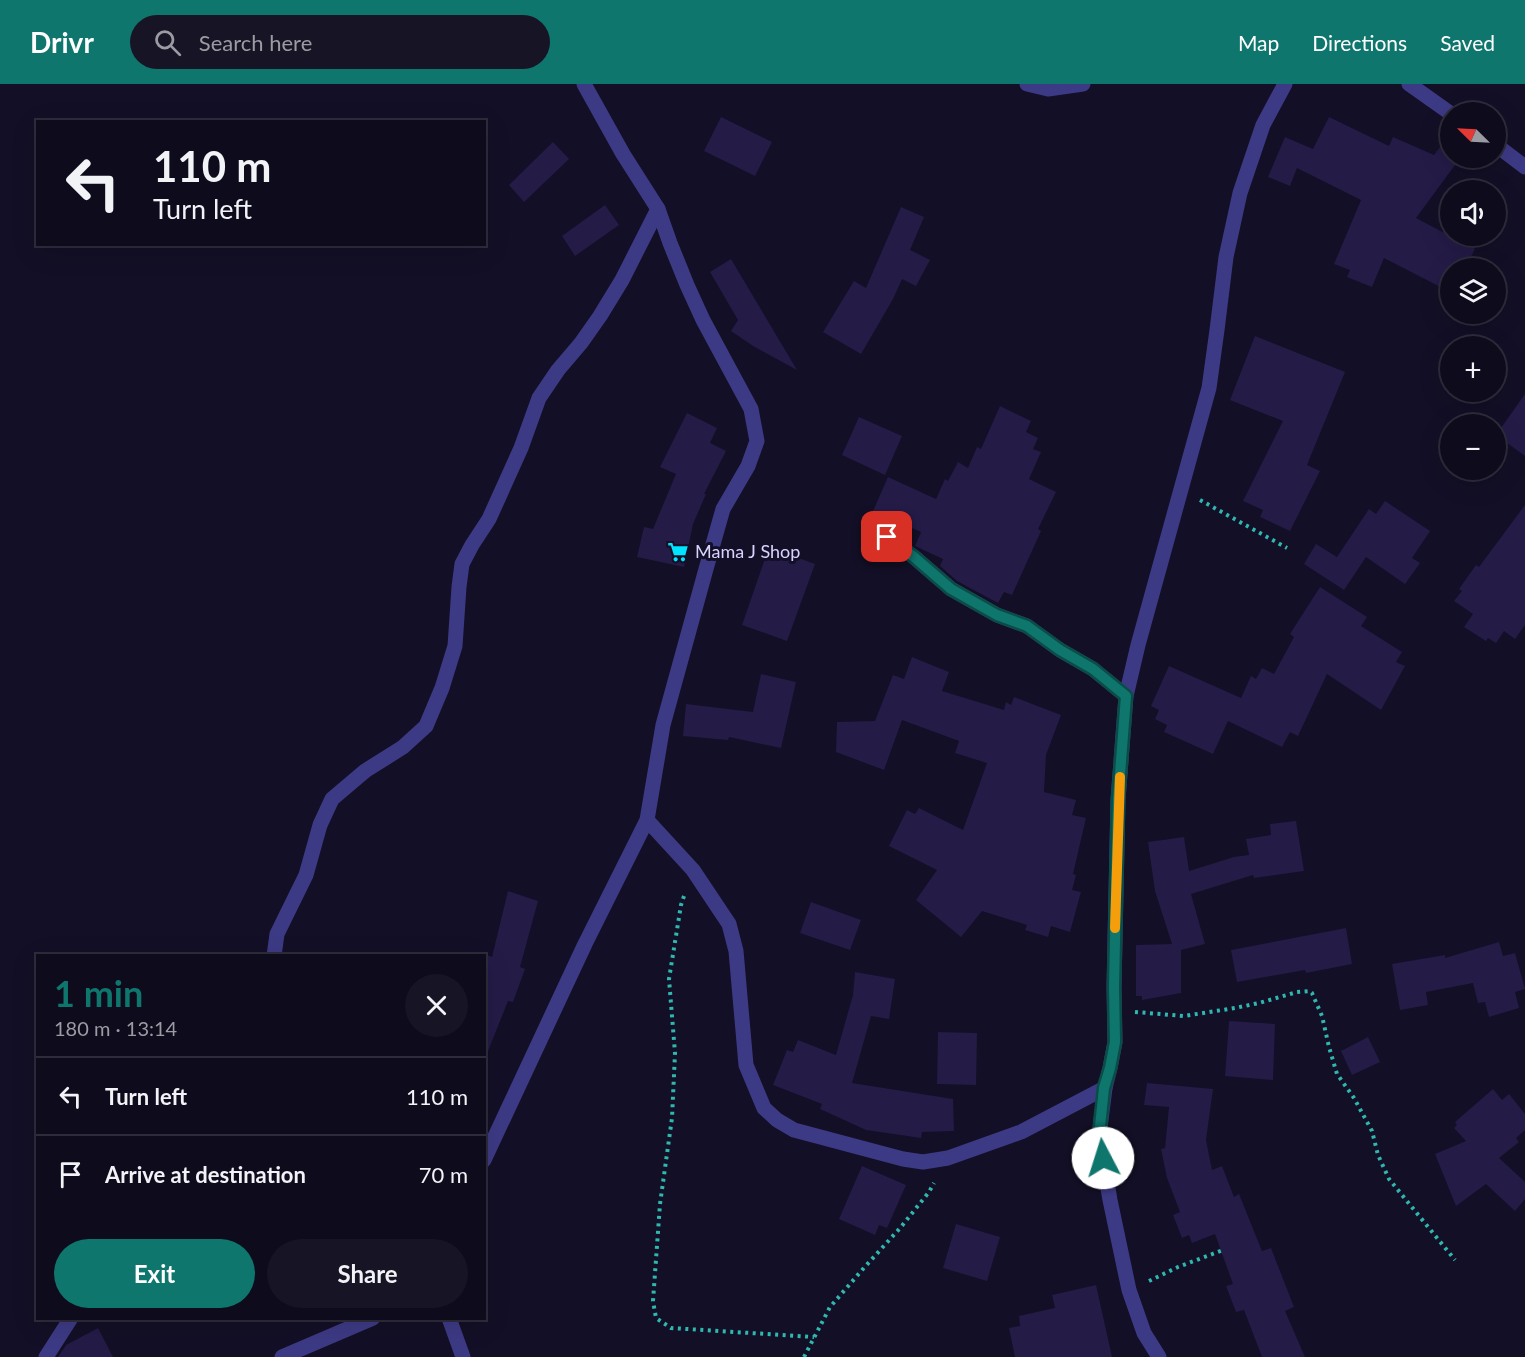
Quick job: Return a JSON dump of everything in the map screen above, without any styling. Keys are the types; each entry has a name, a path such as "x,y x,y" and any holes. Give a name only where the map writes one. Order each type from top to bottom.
{"street":[{"path":"486,1156 585,944 647,820 663,725 723,509 748,466 757,441 751,409 703,320 658,209 623,154 584,84"},
{"path":"1027,84 1048,89 1083,84"},
{"path":"1159,1357 1144,1333 1129,1290 1099,1136 1104,1088 1115,1042 1118,800 1126,696 1209,388 1226,258 1240,193 1263,125 1285,84"},
{"path":"1409,84 1440,106"},
{"path":"1506,153 1525,167"},
{"path":"274,954 277,934 306,875 320,825 332,799 365,771 404,747 426,726 442,688 455,646 462,564 489,519 540,398 611,298 658,209"},
{"path":"873,527 914,557 951,589 997,615 1027,626 1060,650 1093,669 1126,696"},
{"path":"647,820 693,870 729,924 736,951 746,1065 764,1108 777,1120 794,1130 903,1159 923,1161 948,1158 1021,1132 1104,1088"},
{"path":"46,1357 70,1320"},
{"path":"282,1357 368,1320"},
{"path":"450,1320 463,1357"}],"path":[{"path":"1181,489 1287,548"},
{"path":"693,870 681,905 669,979 675,1053 672,1118 660,1204 653,1301 656,1318 671,1328 814,1337"},
{"path":"1114,1010 1184,1016 1259,1004 1297,992 1312,993 1322,1016 1337,1074 1354,1098 1372,1131 1378,1155 1389,1179 1455,1260"},
{"path":"804,1357 830,1307 902,1227 929,1192 948,1158"},
{"path":"1129,1290 1178,1267 1223,1250"}],"building":[{"path":"721,117 772,142 755,176 704,151"},
{"path":"1329,117 1389,146 1393,137 1434,155 1440,147 1440,168 1453,168 1444,180 1440,180 1440,185 1416,218 1440,231 1440,246 1469,246 1475,249 1470,258 1440,258 1440,287 1384,258 1372,287 1347,277 1350,270 1334,264 1361,200 1297,168 1290,186 1268,177 1285,137 1313,149"},
{"path":"553,142 569,159 524,202 509,185"},
{"path":"605,205 619,225 575,256 562,236"},
{"path":"901,207 924,217 910,250 930,260 916,286 902,279 861,354 823,332 854,281 866,288"},
{"path":"731,259 797,370 731,331 738,320 710,272"},
{"path":"1255,336 1345,372 1307,465 1320,471 1290,531 1260,517 1263,510 1243,501 1283,421 1230,400"},
{"path":"1525,394 1525,456 1506,442 1506,421"},
{"path":"1000,406 1031,421 1026,432 1038,438 1033,449 1041,452 1029,479 1056,492 1038,529 1041,531 1012,595 1004,592 998,603 957,581 940,566 943,559 915,546 921,532 873,511 888,477 936,499 945,479 948,481 958,462 968,468 977,447 981,449"},
{"path":"687,413 717,428 710,443 726,451 704,494 706,494 693,524 684,567 637,557 644,527 653,529 676,474 660,467"},
{"path":"859,417 902,436 885,475 842,455"},
{"path":"1385,501 1430,531 1412,558 1420,563 1405,584 1366,557 1344,590 1304,564 1316,544 1337,557 1369,509 1376,514"},
{"path":"1525,505 1525,625 1515,639 1504,631 1496,643 1488,638 1486,641 1464,627 1473,614 1454,601 1462,591 1459,589 1476,565 1479,567"},
{"path":"769,547 815,564 787,641 742,625"},
{"path":"1320,587 1367,617 1361,626 1402,652 1396,662 1405,666 1381,710 1327,674 1298,736 1290,732 1282,747 1228,721 1213,754 1164,732 1167,725 1155,719 1159,710 1151,706 1169,666 1241,698 1251,676 1256,679 1262,668 1274,674 1294,637 1290,634"},
{"path":"912,657 949,672 942,691 1004,710 1006,702 1011,705 1014,697 1061,715 1046,755 1044,792 1076,800 1072,815 1086,818 1073,874 1076,875 1072,890 1081,892 1070,932 1051,926 1048,937 1025,930 1027,925 982,911 961,937 916,900 937,870 889,846 907,810 915,814 919,808 963,830 987,763 955,753 959,741 902,720 884,770 836,752 837,722 875,721 893,675 904,679"},
{"path":"761,674 796,682 781,748 729,737 728,740 683,736 686,704 753,712"},
{"path":"1296,821 1304,871 1254,878 1253,875 1191,894 1205,944 1181,950 1181,993 1142,1000 1142,996 1136,996 1136,945 1172,944 1155,891 1148,842 1184,837 1189,871 1234,857 1249,855 1246,839 1271,835 1270,824"},
{"path":"508,891 538,901 520,967 525,969 513,1002 508,1001 486,1056 486,955 492,957"},
{"path":"811,902 861,920 850,950 800,933"},
{"path":"1346,928 1352,964 1237,982 1231,950"},
{"path":"1499,942 1503,956 1515,953 1525,989 1515,992 1519,1008 1489,1017 1485,1002 1478,1003 1473,983 1426,992 1428,1005 1400,1010 1392,964 1445,955 1445,958"},
{"path":"855,972 895,979 889,1019 871,1016 852,1083 953,1099 954,1131 922,1132 921,1138 866,1130 820,1109 822,1104 773,1085 787,1050 793,1052 798,1040 836,1055 853,995"},
{"path":"1229,1021 1275,1024 1273,1080 1225,1076"},
{"path":"938,1032 977,1033 976,1085 937,1084"},
{"path":"1368,1037 1380,1062 1352,1075 1341,1051"},
{"path":"1147,1083 1213,1089 1206,1140 1212,1170 1222,1166 1234,1197 1239,1194 1262,1251 1271,1248 1294,1307 1285,1311 1305,1357 1262,1357 1244,1310 1236,1312 1226,1286 1233,1284 1215,1234 1192,1243 1189,1235 1182,1238 1173,1215 1180,1212 1167,1178 1161,1149 1165,1148 1169,1107 1144,1105"},
{"path":"1493,1089 1502,1100 1509,1094 1525,1114 1525,1130 1516,1138 1519,1142 1499,1158 1525,1182 1525,1199 1515,1211 1486,1184 1456,1206 1435,1154 1466,1141 1454,1128 1457,1125 1455,1122"},
{"path":"862,1166 906,1185 887,1228 879,1225 875,1235 839,1219"},
{"path":"956,1224 1000,1237 987,1281 943,1268"},
{"path":"1096,1285 1112,1357 1015,1357 1009,1328 1020,1326 1019,1316 1055,1308 1052,1295"},
{"path":"98,1328 113,1357 58,1357 66,1345"}],"slow traffic":[{"path":"1115,928 1120,777"}],"place":[{"name":"Mama J Shop","path":"678,552"}],"route":[{"path":"887,537 951,589 997,615 1027,626 1060,650 1093,669 1126,696 1118,800 1115,1042 1104,1088 1099,1136 1103,1158"}]}
